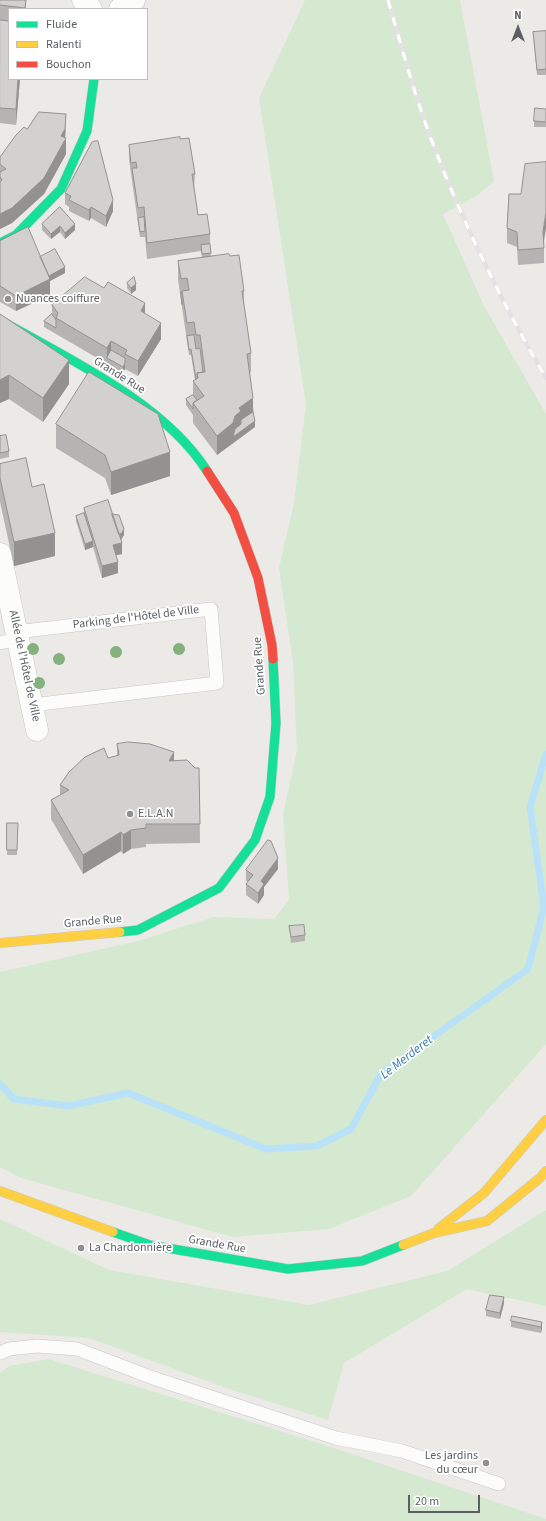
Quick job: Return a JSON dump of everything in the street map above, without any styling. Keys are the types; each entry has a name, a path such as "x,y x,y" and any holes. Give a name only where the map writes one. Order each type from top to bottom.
{"street":[{"path":"83,0 90,8"},
{"path":"122,8 134,0"},
{"path":"0,243 16,235 61,189 87,131 94,80"},
{"name":"Grande Rue","path":"0,320 121,389 155,415 197,455 234,513 258,578 272,645 276,723 270,797 255,840 219,888 138,930 0,943"},
{"name":"Allée de l'Hôtel de Ville","path":"0,554 11,638 32,705 38,730"},
{"name":"Grande Rue","path":"434,1233 484,1193 546,1120"},
{"name":"Grande Rue","path":"0,1191 150,1245 288,1269 362,1261 434,1233 487,1221 546,1171"}],"lane":[{"name":"Parking de l'Hôtel de Ville","path":"11,638 212,609 217,683 32,705"},
{"path":"0,1352 9,1349 38,1346 77,1349 153,1378 336,1438 402,1451 499,1484"}],"green space":[{"path":"305,0 460,0 494,181 477,196 443,214 484,306 546,414 546,1044 411,1196 329,1229 233,1237 21,1178 0,1167 0,972 138,941 213,917 274,919 289,900 283,815 297,750 293,663 279,568 294,503 306,404 259,98"},
{"path":"546,1210 546,1306 467,1289 344,1363 328,1420 229,1389 89,1338 0,1332 0,1219 109,1270 309,1305 447,1271"},
{"path":"49,1359 328,1446 546,1519 546,1521 0,1521 0,1373 9,1366"}],"building":[{"path":"0,0 26,0 25,8 0,5"},
{"path":"0,20 8,21 8,80 18,80 16,109 0,108"},
{"path":"546,31 546,69 537,70 533,32"},
{"path":"535,108 546,109 546,122 534,121"},
{"path":"39,112 66,114 65,129 61,136 66,138 44,178 12,208 0,214 0,182 2,180 0,177 0,172 6,169 0,164 0,157 16,135 24,127 27,129"},
{"path":"180,137 180,139 189,138 195,174 192,174 198,215 207,214 210,234 147,243 144,207 138,208 132,168 137,168 136,162 131,163 129,145"},
{"path":"98,141 113,200 106,216 91,207 89,210 69,200 71,196 65,193 92,142"},
{"path":"546,162 546,212 543,232 544,248 518,250 517,232 507,228 509,194 521,194 525,164"},
{"path":"60,207 75,224 65,233 60,226 51,234 42,224"},
{"path":"144,217 145,231 140,232 138,218"},
{"path":"28,227 50,279 16,296 0,286 0,241"},
{"path":"210,244 211,253 202,254 201,245"},
{"path":"55,249 65,267 49,276 40,257"},
{"path":"229,254 230,256 239,255 244,291 242,291 251,353 247,354 253,398 239,408 241,411 235,416 233,423 217,436 193,403 204,396 193,381 198,378 197,373 205,372 200,335 196,335 194,322 187,323 182,291 189,290 187,278 181,279 178,261"},
{"path":"85,277 104,288 108,282 145,303 141,311 161,323 138,361 125,354 127,350 111,341 107,348 56,318 58,313 52,305"},
{"path":"134,277 136,284 131,288 127,283"},
{"path":"0,314 69,360 43,398 9,375 0,380"},
{"path":"52,314 56,320 56,328 44,321"},
{"path":"194,335 196,349 200,348 203,372 197,373 196,379 191,349 189,350 187,336"},
{"path":"111,350 125,358 123,367 107,358"},
{"path":"89,372 158,414 170,452 111,472 105,455 56,424"},
{"path":"193,395 197,400 193,403 193,409 186,399"},
{"path":"253,412 255,421 233,437 235,429 241,424 241,420"},
{"path":"6,435 9,451 0,453 0,436"},
{"path":"26,458 32,487 44,484 55,533 14,542 0,478 0,464"},
{"path":"108,500 122,543 113,545 118,562 102,566 84,508"},
{"path":"84,513 93,541 85,544 76,516"},
{"path":"112,514 119,515 124,529 121,534 119,534"},
{"name":"E.L.A.N","path":"128,742 150,744 174,752 169,761 187,760 195,768 199,768 200,824 146,824 146,828 131,830 123,835 121,832 83,855 51,800 69,790 60,785 69,772 85,757 104,748 108,758 119,755 117,744"},
{"path":"7,823 18,823 17,850 7,850"},
{"path":"268,840 271,841 278,858 261,881 264,884 258,893 246,884 253,875 246,870"},
{"path":"304,925 305,935 291,937 289,926"},
{"path":"490,1295 504,1297 500,1313 486,1310"},
{"path":"512,1316 542,1322 541,1327 511,1321"}],"waterway":[{"name":"Le Merderet","path":"0,1084 14,1099 68,1106 128,1093 266,1149 317,1146 351,1129 381,1074 528,969 544,907 530,807 546,754"}],"railway":[{"path":"388,0 420,108 445,174 471,234 499,292 546,378"}],"traffic: fast":[{"path":"0,243 16,235 61,189 87,131 94,80"},
{"path":"0,320 84,367 141,404 166,424 189,447 207,471"},
{"path":"120,932 138,930 219,888 255,840 270,797 276,723 273,659"},
{"path":"113,1232 150,1245 288,1269 362,1261 403,1245"}],"traffic: slow":[{"path":"0,943 120,932"},
{"path":"438,1229 484,1193 546,1120"},
{"path":"403,1245 434,1233 487,1221 540,1178 546,1171"},
{"path":"0,1191 113,1232"}],"traffic: jam":[{"path":"207,471 234,513 258,578 272,645 273,659"}],"place":[{"name":"Nuances coiffure","path":"8,299"},
{"name":"E.L.A.N","path":"130,814"},
{"name":"La Chardonnière","path":"81,1248"},
{"name":"Les jardins du cœur","path":"486,1463"}]}
